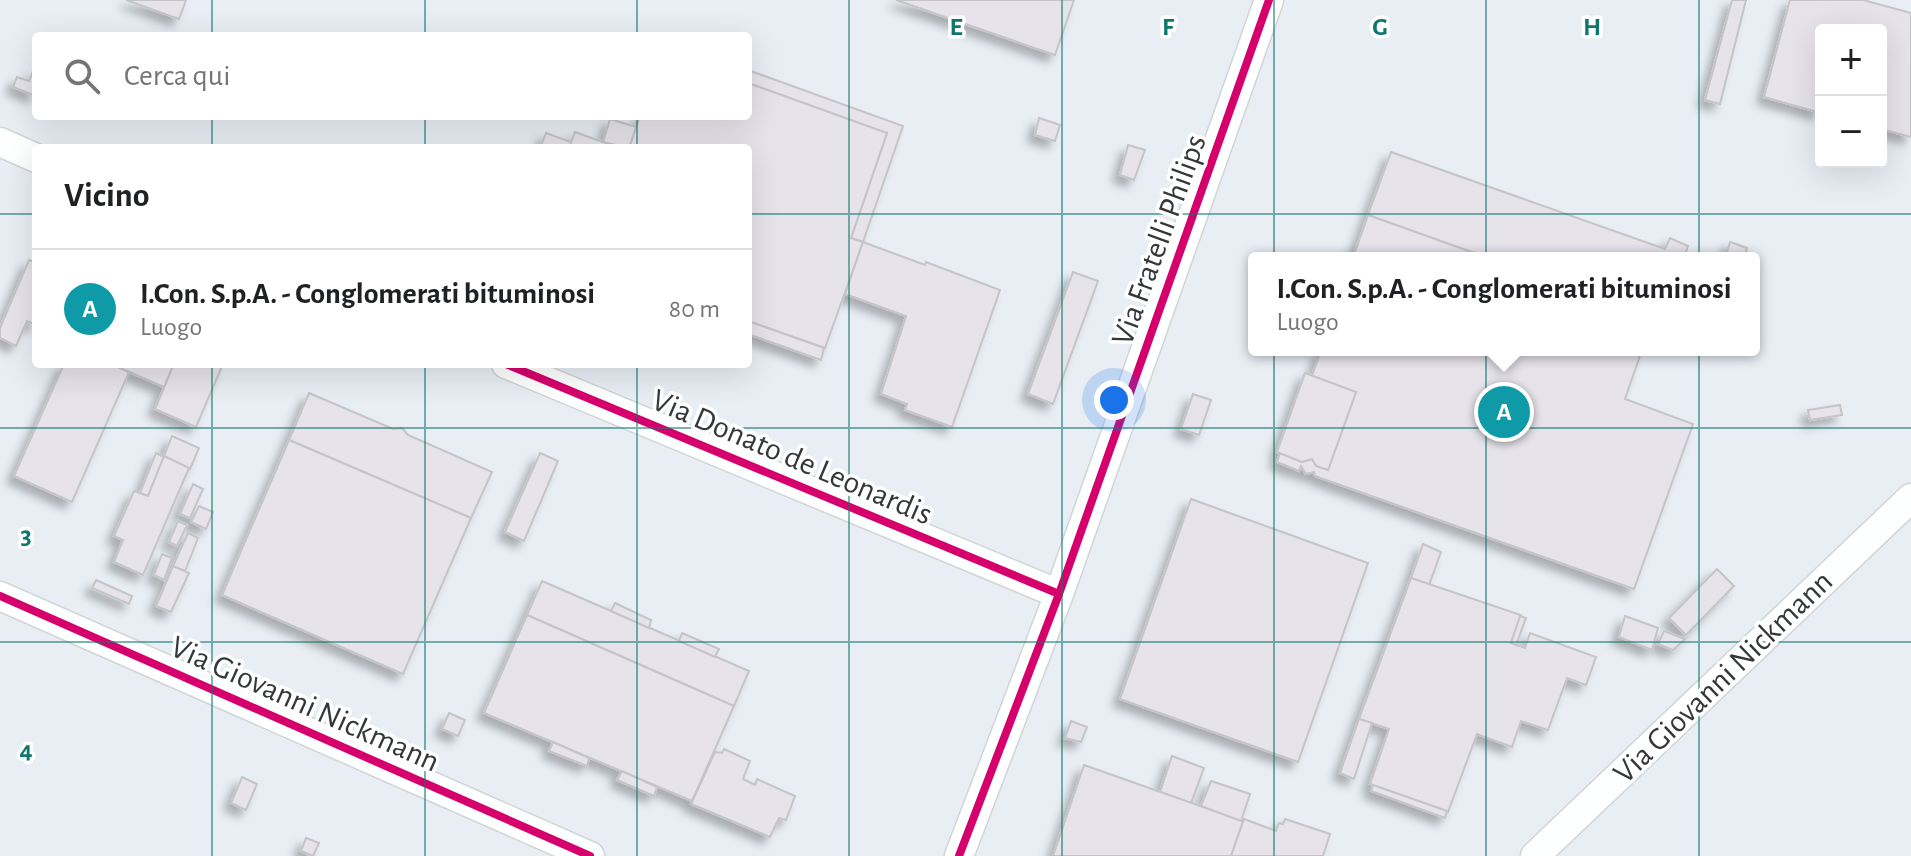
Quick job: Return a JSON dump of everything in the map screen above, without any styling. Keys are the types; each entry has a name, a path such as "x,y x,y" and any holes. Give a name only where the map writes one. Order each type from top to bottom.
{"street":[{"name":"Via Fratelli Philips","path":"959,856 1059,594 1269,0"},
{"path":"0,142 32,156"},
{"name":"Via Donato de Leonardis","path":"516,368 1059,594"},
{"name":"Via Giovanni Nickmann","path":"1535,856 1911,498"},
{"name":"Via Giovanni Nickmann","path":"0,596 590,856"}],"shaded area":[{"path":"0,0 1911,0 1911,856 0,856"}],"building":[{"path":"126,0 186,0 179,19"},
{"path":"896,0 1074,0 1055,55"},
{"path":"1732,0 1746,0 1720,104 1705,100"},
{"path":"1790,0 1863,0 1911,13 1911,137 1887,131 1887,24 1815,24 1815,111 1764,97"},
{"path":"752,71 903,126 863,242 851,238 887,133 752,84"},
{"path":"32,74 32,94 13,87 17,77 29,81"},
{"path":"752,84 887,133 851,238 863,242 825,348 752,322 752,144 630,144 639,120 752,120"},
{"path":"1039,118 1060,125 1055,141 1035,135"},
{"path":"610,120 636,127 630,144 603,142"},
{"path":"575,132 609,144 570,144"},
{"path":"546,133 571,142 570,144 542,144"},
{"path":"1128,145 1145,150 1134,180 1120,175"},
{"path":"1391,152 1665,249 1670,238 1688,246 1686,252 1471,252 1368,215"},
{"path":"1368,215 1471,252 1355,252"},
{"path":"863,242 1000,290 952,427 905,410 907,404 881,394 906,316 845,294"},
{"path":"1730,242 1747,248 1746,252 1727,252"},
{"path":"29,260 32,261 32,323 27,321 16,346 0,338 0,328"},
{"path":"1073,272 1098,281 1053,404 1028,394"},
{"path":"752,322 824,348 821,360 752,335"},
{"path":"1319,356 1640,356 1625,399 1693,424 1634,589 1315,476 1314,472 1306,474 1301,466 1299,471 1277,462 1280,453 1302,462 1312,459 1316,466 1328,470 1356,392 1312,376"},
{"path":"62,368 120,368 129,372 72,502 14,476"},
{"path":"120,368 172,368 164,387"},
{"path":"172,368 221,368 196,427 155,409"},
{"path":"1305,373 1356,392 1328,470 1316,466 1312,459 1302,462 1277,452"},
{"path":"309,393 393,429 402,428 408,435 492,472 471,518 289,440"},
{"path":"1193,394 1211,400 1199,435 1181,429"},
{"path":"1840,405 1842,415 1810,420 1808,410"},
{"path":"172,436 199,448 190,469 164,456"},
{"path":"289,440 471,518 403,674 222,595"},
{"path":"156,453 164,457 148,496 140,493"},
{"path":"540,453 558,461 524,541 505,532"},
{"path":"164,456 189,468 143,575 114,562 123,540 114,536 134,491 148,496"},
{"path":"193,484 203,489 190,518 180,514"},
{"path":"1191,499 1368,563 1298,762 1120,699"},
{"path":"199,506 213,512 206,529 191,522"},
{"path":"178,521 187,525 177,546 169,542"},
{"path":"188,533 198,538 185,571 173,566"},
{"path":"1423,544 1441,552 1429,585 1411,578"},
{"path":"162,554 172,558 164,580 154,575"},
{"path":"173,566 189,573 171,612 156,606"},
{"path":"1717,569 1734,586 1686,635 1669,618"},
{"path":"1411,578 1521,615 1511,643 1525,648 1530,633 1596,657 1586,685 1567,678 1548,730 1521,721 1512,747 1477,734 1448,812 1370,784 1389,729 1359,719"},
{"path":"96,580 132,596 129,604 92,588"},
{"path":"542,581 749,671 734,706 527,615"},
{"path":"615,603 651,620 649,628 611,611"},
{"path":"527,615 734,706 692,801 484,713"},
{"path":"1520,616 1526,618 1516,645 1511,643"},
{"path":"1625,616 1658,628 1652,650 1619,637"},
{"path":"1664,631 1685,639 1673,650 1658,644"},
{"path":"682,633 719,649 715,657 679,641"},
{"path":"449,713 465,720 458,736 442,729"},
{"path":"1359,719 1372,723 1354,779 1340,773"},
{"path":"1071,721 1087,727 1081,742 1065,738"},
{"path":"553,742 589,758 587,766 549,751"},
{"path":"724,749 750,761 743,779 755,785 757,779 795,796 786,820 779,818 770,837 691,804 715,752 722,753"},
{"path":"1172,756 1204,768 1191,803 1160,792"},
{"path":"1084,765 1243,821 1231,856 1053,856"},
{"path":"622,771 657,787 654,796 617,780"},
{"path":"242,777 257,784 246,810 231,803"},
{"path":"1211,781 1250,794 1241,821 1201,806"},
{"path":"1373,785 1447,811 1445,818 1371,791"},
{"path":"1244,819 1276,831 1285,819 1330,834 1323,856 1231,856"},
{"path":"306,838 319,843 313,856 301,851"}],"cycle path":[{"path":"959,856 1059,594 1269,0"},
{"path":"516,368 1059,594"},
{"path":"0,596 590,856"}],"place":[{"name":"I.Con. S.p.A. - Conglomerati bituminosi","path":"1504,412"}]}
